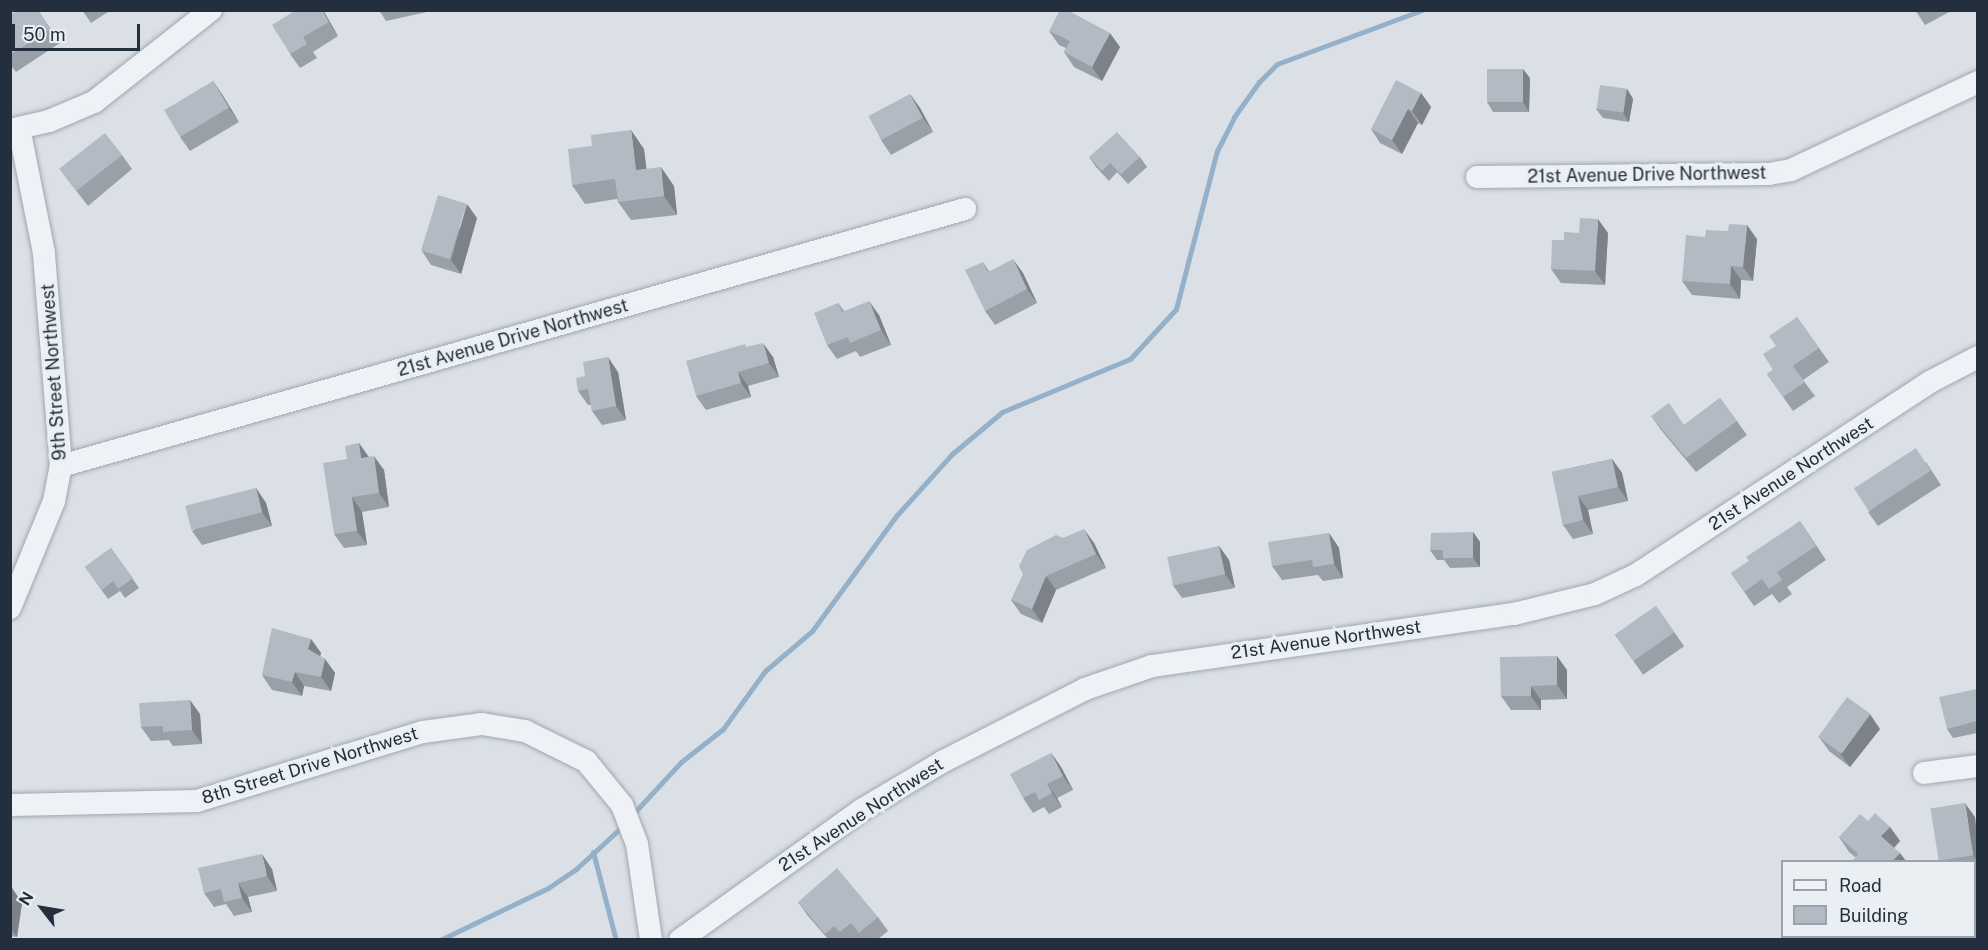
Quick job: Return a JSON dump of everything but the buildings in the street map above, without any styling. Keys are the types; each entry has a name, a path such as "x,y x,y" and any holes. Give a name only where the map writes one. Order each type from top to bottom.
{"street":[{"path":"15,129 49,121 94,102 211,10"},
{"name":"21st Avenue Drive Northwest","path":"1477,177 1769,174 1791,170 1977,82"},
{"name":"9th Street Northwest","path":"10,608 54,501 61,466 44,253 15,129"},
{"name":"21st Avenue Drive Northwest","path":"61,466 931,222 965,209"},
{"name":"21st Avenue Northwest","path":"680,939 863,809 942,762 1085,689 1160,664 1514,614 1594,594 1636,575 1930,382 1977,357"},
{"name":"8th Street Drive Northwest","path":"10,805 197,801 423,732 482,724 525,731 586,761 622,805 637,844 651,939"},
{"path":"1924,773 1977,766"}],"waterway":[{"path":"632,815 681,762 723,729 765,671 812,631 897,515 952,454 1002,412 1130,359 1176,309 1217,151 1234,117 1259,82 1277,64 1422,10"},
{"path":"440,940 548,888 576,869 625,824"},
{"path":"593,852 616,940"}]}
